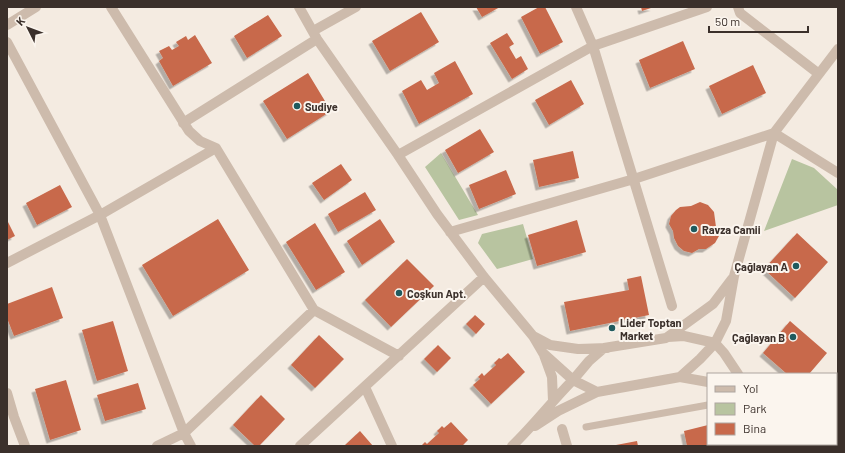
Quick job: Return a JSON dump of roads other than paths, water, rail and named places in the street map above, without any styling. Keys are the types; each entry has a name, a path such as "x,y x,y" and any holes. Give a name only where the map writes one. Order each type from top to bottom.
{"street":[{"path":"7,25 36,7"},
{"path":"111,7 183,123 200,141 216,148 314,310 399,356"},
{"path":"299,7 315,35 437,214 484,278 533,336 543,353 552,377 553,401"},
{"path":"183,123 356,7"},
{"path":"576,7 593,46 672,306"},
{"path":"398,155 593,46 707,7"},
{"path":"738,7 740,13 819,74"},
{"path":"7,42 100,215 184,433 191,446"},
{"path":"680,377 715,343 726,321 734,276 774,133 838,49"},
{"path":"450,232 634,179 774,133"},
{"path":"774,133 838,173"},
{"path":"7,263 100,215 216,148"},
{"path":"666,338 713,304 734,276"},
{"path":"300,446 484,278"},
{"path":"157,446 184,433 314,310"},
{"path":"533,336 550,345 578,348 607,348 684,336 715,343 724,353 737,373"},
{"path":"512,446 589,361 607,348"},
{"path":"543,353 573,380 597,392"},
{"path":"525,433 558,411 597,392 680,377 707,382"},
{"path":"365,387 392,446"},
{"path":"7,393 25,446"},
{"path":"562,429 567,446"}],"lane":[{"path":"586,427 707,405"}],"place":[{"name":"Sudiye","path":"297,106"},
{"name":"Ravza Camii","path":"694,229"},
{"name":"Çağlayan A","path":"796,266"},
{"name":"Coşkun Apt.","path":"399,293"},
{"name":"Lider Toptan Market","path":"612,328"},
{"name":"Çağlayan B","path":"793,337"}]}
